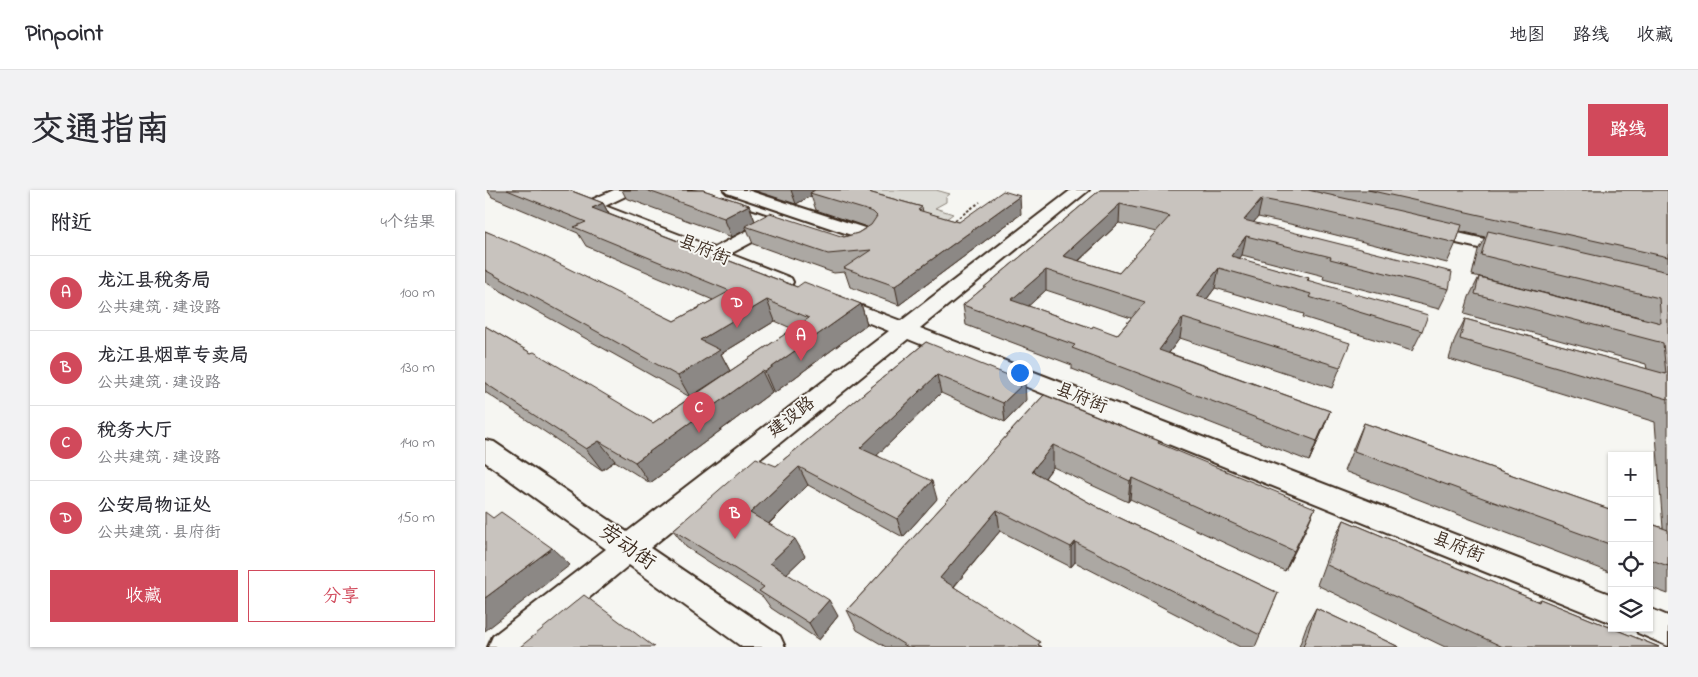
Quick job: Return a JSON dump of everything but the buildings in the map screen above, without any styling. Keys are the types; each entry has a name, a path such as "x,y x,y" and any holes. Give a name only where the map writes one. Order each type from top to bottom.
{"street":[{"name":"县府街","path":"551,190 1608,607"},
{"path":"591,206 627,190"},
{"path":"677,190 803,233"},
{"path":"732,190 871,236 850,249 840,246"},
{"name":"建设路","path":"504,647 1081,190"},
{"path":"715,255 812,203"},
{"path":"1408,226 1533,256"},
{"name":"劳动街","path":"485,449 769,647"},
{"path":"1653,625 1668,631"}],"path":[{"path":"949,225 979,202"}],"shaded area":[{"path":"874,190 936,190 950,194 946,197 946,202 935,208 953,214 936,226 867,193"}],"place":[{"name":"公安局物证处","path":"737,328"},
{"name":"龙江县税务局","path":"801,361"},
{"name":"税务大厅","path":"699,433"},
{"name":"龙江县烟草专卖局","path":"735,539"}]}
